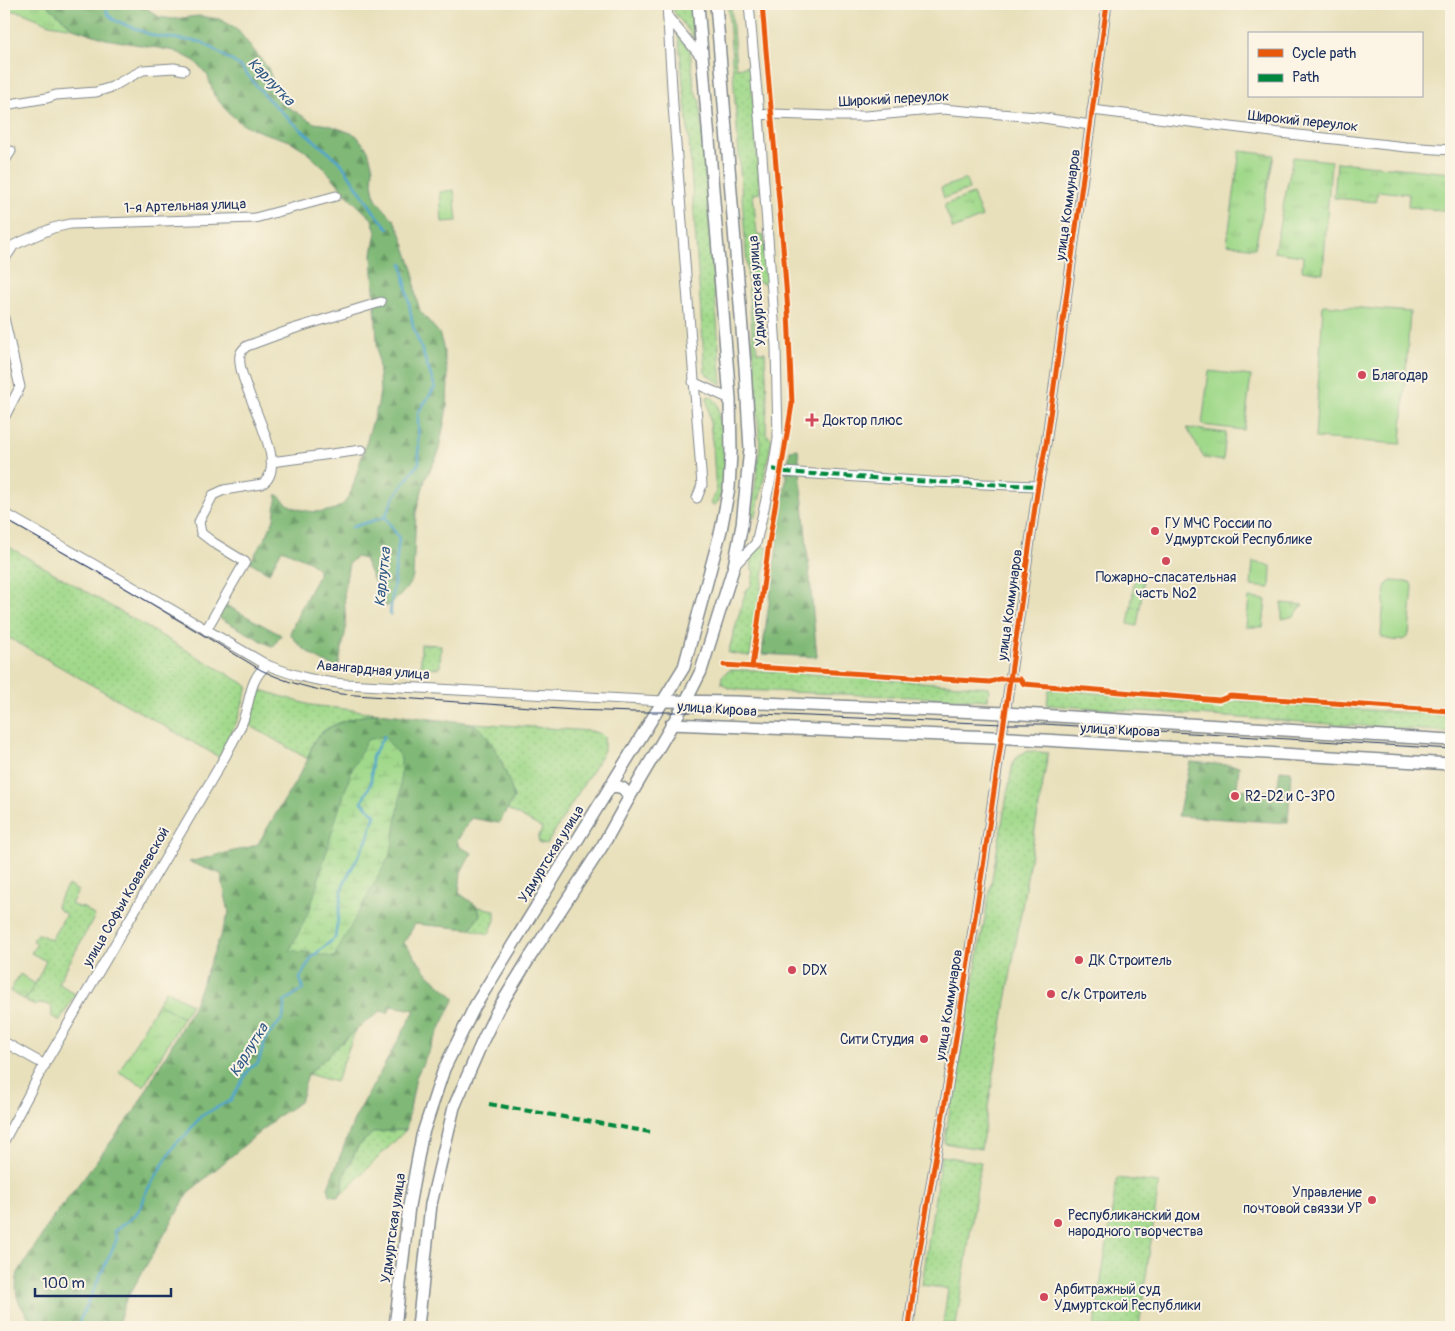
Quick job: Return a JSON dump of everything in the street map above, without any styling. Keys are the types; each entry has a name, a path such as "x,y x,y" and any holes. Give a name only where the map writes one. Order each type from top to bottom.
{"main road":[{"name":"Удмуртская улица","path":"395,1327 409,1206 420,1145 444,1069 475,1006 684,667 721,530 728,488 730,399 698,4"},
{"name":"Удмуртская улица","path":"418,1327 431,1204 454,1107 498,1010 603,845 628,798 686,701 701,671 734,566 742,525 750,449 716,4"},
{"path":"702,604 720,609"},
{"name":"улица Кирова","path":"1451,740 1005,713 663,701 671,724 1001,738 1451,764"},
{"path":"610,787 619,786 625,789 628,798"}],"street":[{"path":"667,4 693,382 702,485 697,498"},
{"name":"Удмуртская улица","path":"734,566 756,543 778,438 777,382 750,4"},
{"name":"улица Коммунаров","path":"909,1327 915,1278 984,860 1038,486 1048,436 1107,4"},
{"path":"668,17 702,58"},
{"path":"4,105 56,95 96,92 112,87 143,70 174,68 184,70"},
{"name":"Широкий переулок","path":"759,115 866,116 942,109 1037,117 1090,125"},
{"name":"Широкий переулок","path":"1092,110 1272,132 1451,150"},
{"path":"4,162 11,151"},
{"name":"1-я Артельная улица","path":"4,260 14,244 53,228 70,224 255,218 336,196"},
{"path":"206,630 245,562 214,543 202,533 199,522 213,495 224,490 262,484 270,476 271,462 268,442 240,367 242,351 247,346 293,329 381,302"},
{"path":"4,318 20,387 4,418"},
{"path":"693,382 730,399"},
{"path":"271,462 362,450"},
{"path":"773,469 784,472 932,482 1038,486"},
{"name":"Авангардная улица","path":"4,513 267,665 319,682 663,701"},
{"name":"улица Софьи Ковалевской","path":"4,1141 45,1065 226,755 243,722 255,678 267,665"},
{"path":"4,1042 45,1065"}],"green space":[{"path":"4,4 46,4 73,28 50,24 21,12 4,10"},
{"path":"46,4 141,4 159,17 173,19 199,16 219,19 236,28 268,68 272,79 273,91 278,101 314,123 329,125 356,135 368,150 373,168 372,183 374,194 378,202 394,220 401,234 414,273 415,293 420,311 439,333 443,346 448,379 447,408 438,454 425,480 416,512 413,576 411,581 405,590 386,607 364,559 356,557 349,563 344,592 346,629 338,668 311,654 299,645 290,633 318,576 318,569 309,561 282,549 269,573 250,562 267,535 274,519 277,494 287,504 295,508 318,512 333,510 340,506 351,492 380,392 372,254 376,232 372,219 351,199 326,170 303,149 290,141 242,124 227,111 214,95 208,76 195,61 175,51 106,39 73,28"},
{"path":"673,4 692,4 695,39 674,12"},
{"path":"728,4 731,4 736,68 750,66 760,193 753,194 757,234 764,235 767,284 751,280 757,352 765,352 766,434 772,439 756,516 751,520 760,445"},
{"path":"678,33 690,50 694,89 700,101 722,385 705,373 689,141"},
{"path":"1240,151 1274,155 1255,248 1227,244"},
{"path":"1293,157 1331,161 1323,273 1302,270 1303,256 1274,252"},
{"path":"1337,162 1451,173 1451,211 1408,207 1409,194 1378,191 1376,202 1334,198"},
{"path":"966,179 969,189 944,198 941,188"},
{"path":"454,190 457,221 442,222 440,192"},
{"path":"973,194 982,217 953,229 944,205"},
{"name":"Благодар","path":"1323,305 1410,312 1401,444 1315,438"},
{"path":"1209,371 1251,376 1244,430 1202,425"},
{"path":"709,396 716,401 720,423 726,437 722,490 718,502 714,505 710,504 716,492 707,397"},
{"path":"1187,428 1226,433 1223,461 1204,458"},
{"path":"798,449 817,657 762,654 790,450"},
{"path":"4,544 248,686 238,719 219,757 4,635"},
{"path":"759,547 768,547 750,656 728,653 746,590 751,586 754,571 752,570 751,556"},
{"path":"1253,562 1271,566 1270,588 1251,586"},
{"path":"1135,576 1144,577 1140,608 1131,607"},
{"path":"1391,581 1410,582 1413,586 1409,634 1401,640 1383,638 1381,635 1385,588"},
{"path":"1249,598 1266,600 1263,627 1246,627"},
{"path":"1282,603 1303,605 1294,616 1282,619"},
{"path":"224,604 281,635 273,647 218,617"},
{"path":"1131,607 1140,608 1137,626 1128,624"},
{"path":"421,644 441,645 440,668 421,667"},
{"path":"730,670 754,670 989,687 988,700 741,690 728,688 721,683 722,676"},
{"path":"1049,689 1219,704 1232,700 1451,716 1451,732 1047,705"},
{"path":"261,690 310,705 378,713 345,721 322,732 314,742 308,759 249,725"},
{"path":"378,713 457,721 474,725 481,729 494,746 509,780 514,798 499,823 471,818 457,841 460,847 472,853 461,872 459,893 478,907 480,915 470,929 415,924 404,943 429,975 455,998 416,1077 406,1130 374,1132 358,1146 344,1176 339,1197 330,1195 328,1187 355,1118 415,1010 391,1006 388,1013 381,1011 356,1029 308,1074 300,1102 281,1114 189,1192 125,1302 117,1327 36,1327 17,1297 16,1283 18,1273 54,1216 134,1112 193,1007 229,913 221,874 189,862 258,844 307,761 316,738 338,723"},
{"path":"460,722 591,731 604,737 604,750 601,756 547,844 540,843 538,839 542,828 507,809 514,798 475,725"},
{"path":"384,736 401,758 400,799 391,853 334,957 290,950 310,909 353,767 367,740"},
{"path":"1028,751 1048,753 981,1149 944,1143 1013,763 1019,755"},
{"path":"1190,762 1239,766 1237,789 1277,792 1280,770 1291,771 1288,823 1178,816"},
{"path":"68,885 78,891 71,904 84,908 95,916 58,983 75,994 60,1021 51,1016 52,1008 50,1005 40,1003 35,1006 25,1000 46,961 31,953 37,943 33,941 37,933 51,940 66,914 59,910 56,905"},
{"path":"478,907 495,910 495,920 489,934 470,929 480,915"},
{"path":"20,974 35,984 25,1000 10,991"},
{"path":"166,990 191,1004 183,1018 158,1003"},
{"path":"158,1003 183,1018 144,1086 119,1072"},
{"path":"356,1029 336,1082 308,1074"},
{"path":"406,1130 339,1197 344,1176 358,1146 374,1131"},
{"path":"941,1156 981,1162 956,1325 943,1323 948,1289 922,1285"},
{"path":"1117,1178 1159,1183 1139,1327 1094,1327"}],"waterway":[{"name":"Карлутка","path":"106,4 107,13 114,20 154,36 202,42 240,66 267,98 341,163 375,213 389,229"},
{"name":"Карлутка","path":"390,615 399,538 385,517 394,497 419,463 418,413 435,387 413,326 402,264"},
{"path":"352,527 385,517"},
{"name":"Карлутка","path":"79,1327 79,1322 117,1239 114,1231 138,1212 145,1194 176,1143 184,1137 201,1116 231,1100 250,1068 258,1063 266,1038 283,1018 285,1001 303,989 300,978 312,957 335,938 343,885 367,840 375,815 362,802 371,783 372,757 384,736"}],"tram line":[{"path":"4,519 112,580 261,670 300,685 341,694 575,710 711,712 1044,724 1451,749"}],"marked path":[{"path":"773,469 784,472 932,482 1038,486"},
{"path":"489,1104 650,1132"}],"cycle path":[{"path":"752,667 769,543 792,404 788,312 762,4"},
{"path":"909,1327 915,1278 984,860 1038,486 1046,444 1107,4"},
{"path":"724,665 990,682 999,679 1020,679 1024,684 1219,700 1230,696 1451,711"}],"place":[{"name":"Благодар","path":"1362,375"},
{"name":"Доктор плюс","path":"812,420"},
{"name":"ГУ МЧС России по Удмуртской Республике","path":"1155,531"},
{"name":"Пожарно-спасательная часть №2","path":"1166,561"},
{"name":"R2-D2 и C-3PO","path":"1235,796"},
{"name":"ДК Строитель","path":"1079,960"},
{"name":"DDX","path":"792,970"},
{"name":"с/к Строитель","path":"1051,994"},
{"name":"Сити Студия","path":"924,1039"},
{"name":"Управление почтовой связзи УР","path":"1372,1200"},
{"name":"Республиканский дом народного творчества","path":"1058,1223"},
{"name":"Арбитражный суд Удмуртской Республики","path":"1044,1297"}]}
